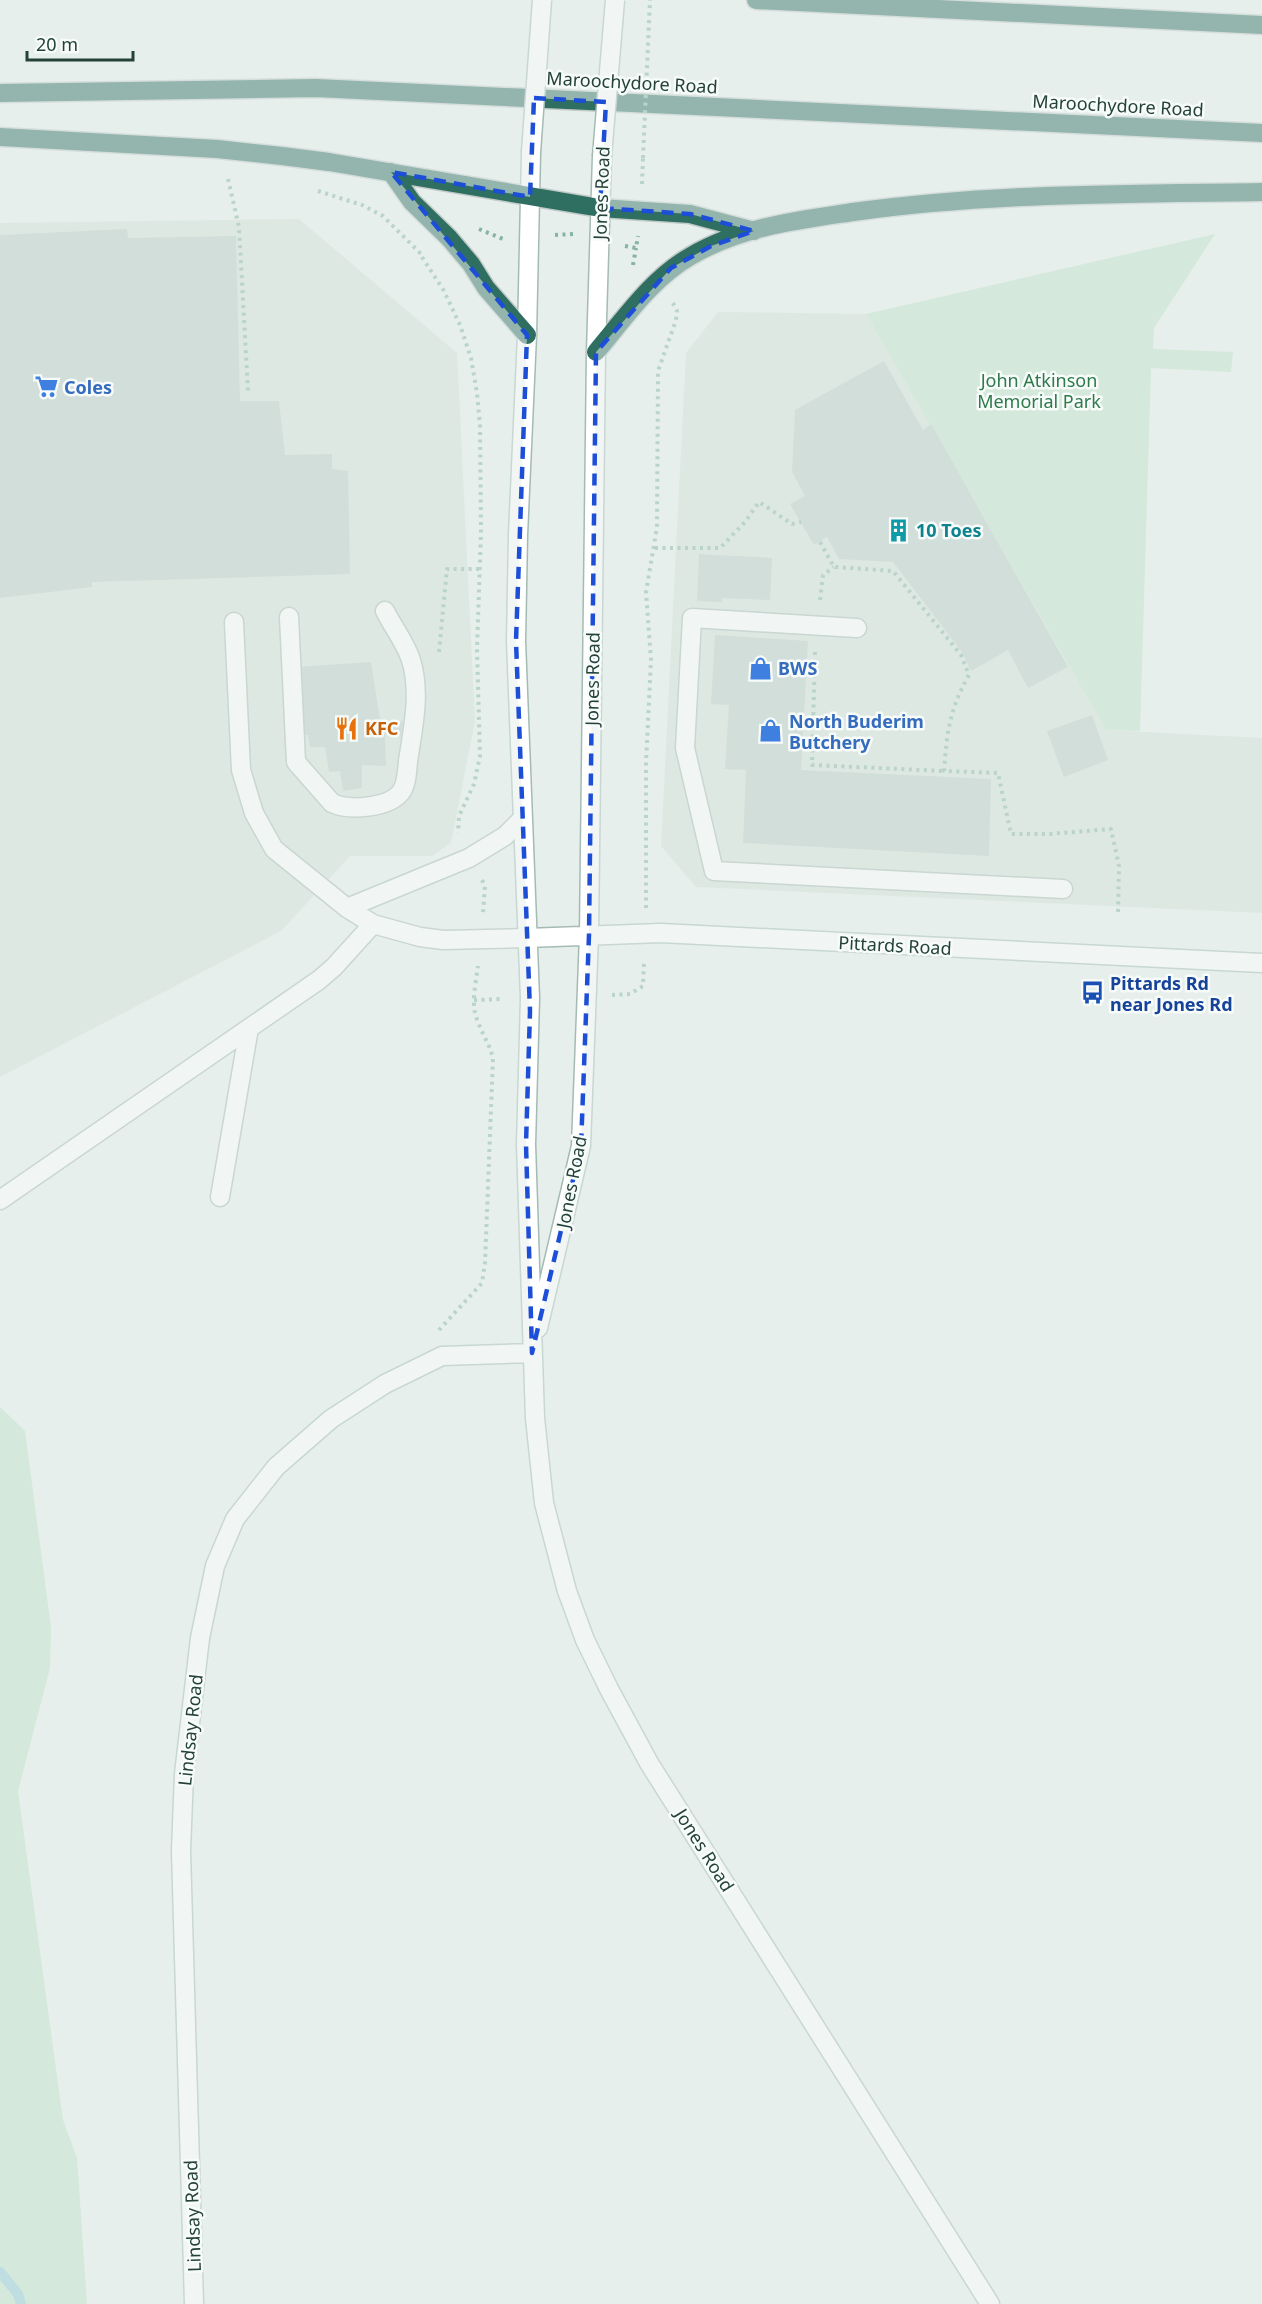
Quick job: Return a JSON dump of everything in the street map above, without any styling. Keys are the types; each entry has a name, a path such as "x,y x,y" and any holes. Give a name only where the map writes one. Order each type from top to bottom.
{"highway":[{"path":"756,0 1262,25"},
{"name":"Maroochydore Road","path":"0,93 316,88 1262,133"},
{"path":"0,137 217,149 329,162 600,208 690,214 754,231"},
{"path":"391,172 412,202 449,238 471,264 486,288 527,335"},
{"path":"596,352 634,306 671,268 731,238 790,222 969,199 1262,192"}],"main road":[{"name":"Jones Road","path":"542,0 531,152 516,640 530,998 526,1144 532,1353 535,1418 544,1503 567,1592 585,1640 649,1763 990,2304"},
{"name":"Jones Road","path":"532,1353 581,1146 589,934 599,240 602,156 615,0"},
{"path":"289,617 296,762 332,803 340,807 373,806 387,804 403,789 416,713 416,682 411,659 385,611"},
{"path":"857,628 692,618 685,748 714,871 1064,889"},
{"name":"Pittards Road","path":"234,622 241,770 254,813 274,849 347,908 373,924 420,937 443,940 645,933 1262,963"},
{"path":"347,908 469,858 505,836 522,819"},
{"path":"0,1200 319,980 373,924"},
{"path":"220,1197 249,1028"},
{"name":"Lindsay Road","path":"195,2304 181,1851 184,1774 200,1638 215,1566 235,1519 276,1467 331,1419 385,1384 442,1356 532,1353"}],"path":[{"path":"586,995 630,994 643,986 646,763 651,660 646,592 657,527 658,371 676,320 675,306 633,265 640,231 650,0"},
{"path":"218,177 240,180"},
{"path":"228,179 239,227 248,391"},
{"path":"310,189 362,205 383,216 422,257 444,291 460,325 471,358 477,393 480,426 477,650 480,756 474,784 459,816 457,827 469,858 485,886 474,1000 475,1013 493,1058 485,1263 482,1283 439,1328 442,1356"},
{"path":"422,257 469,224 502,240 573,234 636,248"},
{"path":"655,548 720,548 745,522 759,502 792,524 801,522"},
{"path":"820,542 834,567"},
{"path":"944,771 948,727 956,696 969,675 961,655 893,571 834,567 823,575 816,625 812,765 944,771 998,773 1011,834 1112,830 1119,866 1118,914"},
{"path":"438,661 447,569 479,569"},
{"path":"474,1000 530,998"}],"highlighted area":[{"path":"534,98 606,102 600,208 690,214 754,231 711,246 671,268 596,352 589,935 581,1146 532,1353 526,1144 530,1011 516,641 527,335 391,172 530,197"}],"shaded area":[{"path":"299,219 457,353 475,721 451,843 432,856 350,856 281,931 0,1077 0,223"},
{"path":"718,312 866,314 1106,730 1262,738 1262,913 696,887 661,846 686,353"}],"green space":[{"name":"John Atkinson Memorial Park","path":"1215,234 1154,328 1153,349 1233,352 1231,372 1151,368 1140,731 1106,730 866,314"},
{"path":"0,1407 25,1431 51,1628 50,1668 18,1791 63,2120 77,2158 87,2304 0,2304"}],"building":[{"path":"127,229 128,238 236,236 240,401 279,401 285,455 332,454 332,469 348,471 350,574 92,582 92,587 0,598 0,235"},
{"name":"10 Toes","path":"884,361 923,430 931,424 1068,667 1028,688 1008,650 971,671 962,652 893,562 839,559 827,537 814,545 790,504 805,496 792,472 795,410"},
{"path":"699,554 772,558 770,600 722,598 722,602 697,601"},
{"path":"715,635 808,641 801,770 991,779 989,856 743,843 746,770 725,769 729,705 711,704"},
{"name":"KFC","path":"371,662 380,719 403,721 401,737 385,734 386,766 362,765 362,788 343,791 340,771 329,772 325,747 310,747 308,735 291,735 297,667"},
{"path":"1092,715 1108,760 1064,777 1047,731"}],"waterway":[{"path":"0,2272 18,2294 21,2304"}],"place":[{"name":"Coles","path":"46,387"},
{"name":"10 Toes","path":"898,530"},
{"name":"BWS","path":"760,668"},
{"name":"KFC","path":"347,728"},
{"name":"North Buderim Butchery","path":"771,731"},
{"name":"Pittards Rd near Jones Rd","path":"1092,993"}]}
